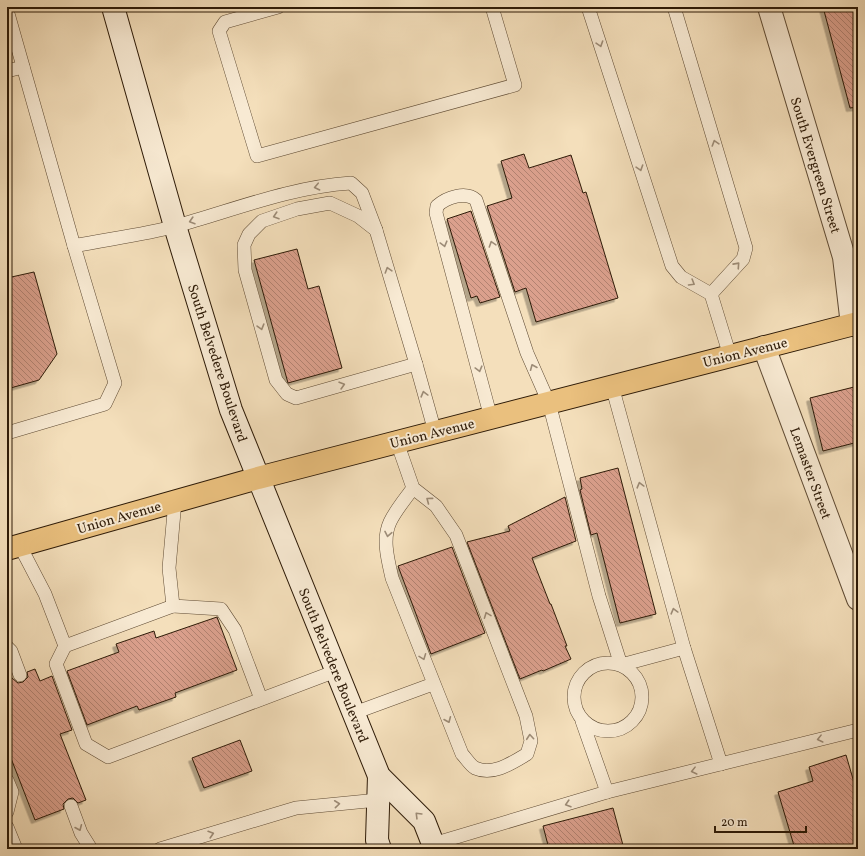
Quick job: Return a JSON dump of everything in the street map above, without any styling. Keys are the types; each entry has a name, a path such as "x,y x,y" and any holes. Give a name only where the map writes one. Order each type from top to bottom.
{"main road":[{"name":"Union Avenue","path":"13,548 258,478 855,324"}],"street":[{"name":"South Belvedere Boulevard","path":"113,7 175,226 231,410 379,776 424,821 434,847"},
{"name":"South Evergreen Street","path":"769,7 844,257 855,324"},
{"name":"Lemaster Street","path":"764,347 858,599"},
{"name":"South Belvedere Boulevard","path":"379,776 377,840 380,849"}],"lane":[{"path":"278,7 225,22 220,31 257,156 515,85 492,7"},
{"path":"588,7 672,266 681,277 711,294 730,356"},
{"path":"674,7 746,248 742,259 711,294"},
{"path":"7,10 74,246 115,383 105,404 7,433"},
{"path":"7,71 23,67"},
{"path":"74,246 175,226 283,194 330,184 351,183 362,193 376,230 435,432"},
{"path":"491,418 436,213 437,206 443,200 464,195 472,196 476,200 528,353 549,403 599,596 621,665"},
{"path":"376,230 358,216 330,203 297,209 262,221 249,234 244,245 245,270 276,380 287,394 296,398 416,364"},
{"path":"612,386 684,648 721,764"},
{"path":"397,442 413,488 436,506 456,535 526,716 531,741 527,754 509,765 487,771 474,767 462,754 392,578 387,556 386,540 390,522 413,488"},
{"path":"174,606 169,568 175,501"},
{"path":"13,548 45,594 65,646"},
{"path":"261,699 235,630 221,608 174,606 65,646 56,664 86,744 108,757 336,671"},
{"path":"7,647 11,650 20,675"},
{"path":"621,665 684,648"},
{"path":"581,720 591,728 601,732 612,732 623,728 632,722 639,713 642,702 642,692 638,681 632,672 621,665 610,663 599,664 588,669 580,677 574,687 573,699 575,711 581,720 607,792"},
{"path":"354,713 433,684"},
{"path":"434,847 607,792 858,730"},
{"path":"7,780 12,792 7,812"},
{"path":"160,849 296,808 378,800"},
{"path":"71,806 81,833 91,849"},
{"path":"7,827 16,849"}],"building":[{"path":"823,7 858,7 858,107 850,108"},
{"path":"524,154 529,168 571,155 583,193 586,192 618,298 536,322 526,288 515,292 487,206 512,198 501,161"},
{"path":"471,211 500,297 480,303 477,296 471,298 447,219"},
{"path":"297,249 308,289 319,286 342,368 288,383 254,260"},
{"path":"34,272 57,354 39,380 7,389 7,278"},
{"path":"858,386 858,442 823,451 810,398"},
{"path":"618,468 656,614 620,623 597,533 591,535 580,490 582,489 580,478"},
{"path":"565,497 576,541 532,558 571,659 520,679 467,542 510,531 508,526"},
{"path":"452,547 485,633 431,654 398,566"},
{"path":"217,617 237,670 175,693 176,697 139,710 137,706 87,725 67,671 119,652 116,644 154,631 156,638"},
{"path":"35,669 40,681 52,676 72,730 60,734 86,800 78,803 73,798 68,799 63,804 64,809 35,820 7,748 7,680 12,678 18,683 23,682 28,677 27,672"},
{"path":"240,740 252,771 204,788 192,758"},
{"path":"846,755 858,796 858,849 795,849 778,792 813,781 809,767"},
{"path":"613,808 624,849 549,849 543,826"}]}
